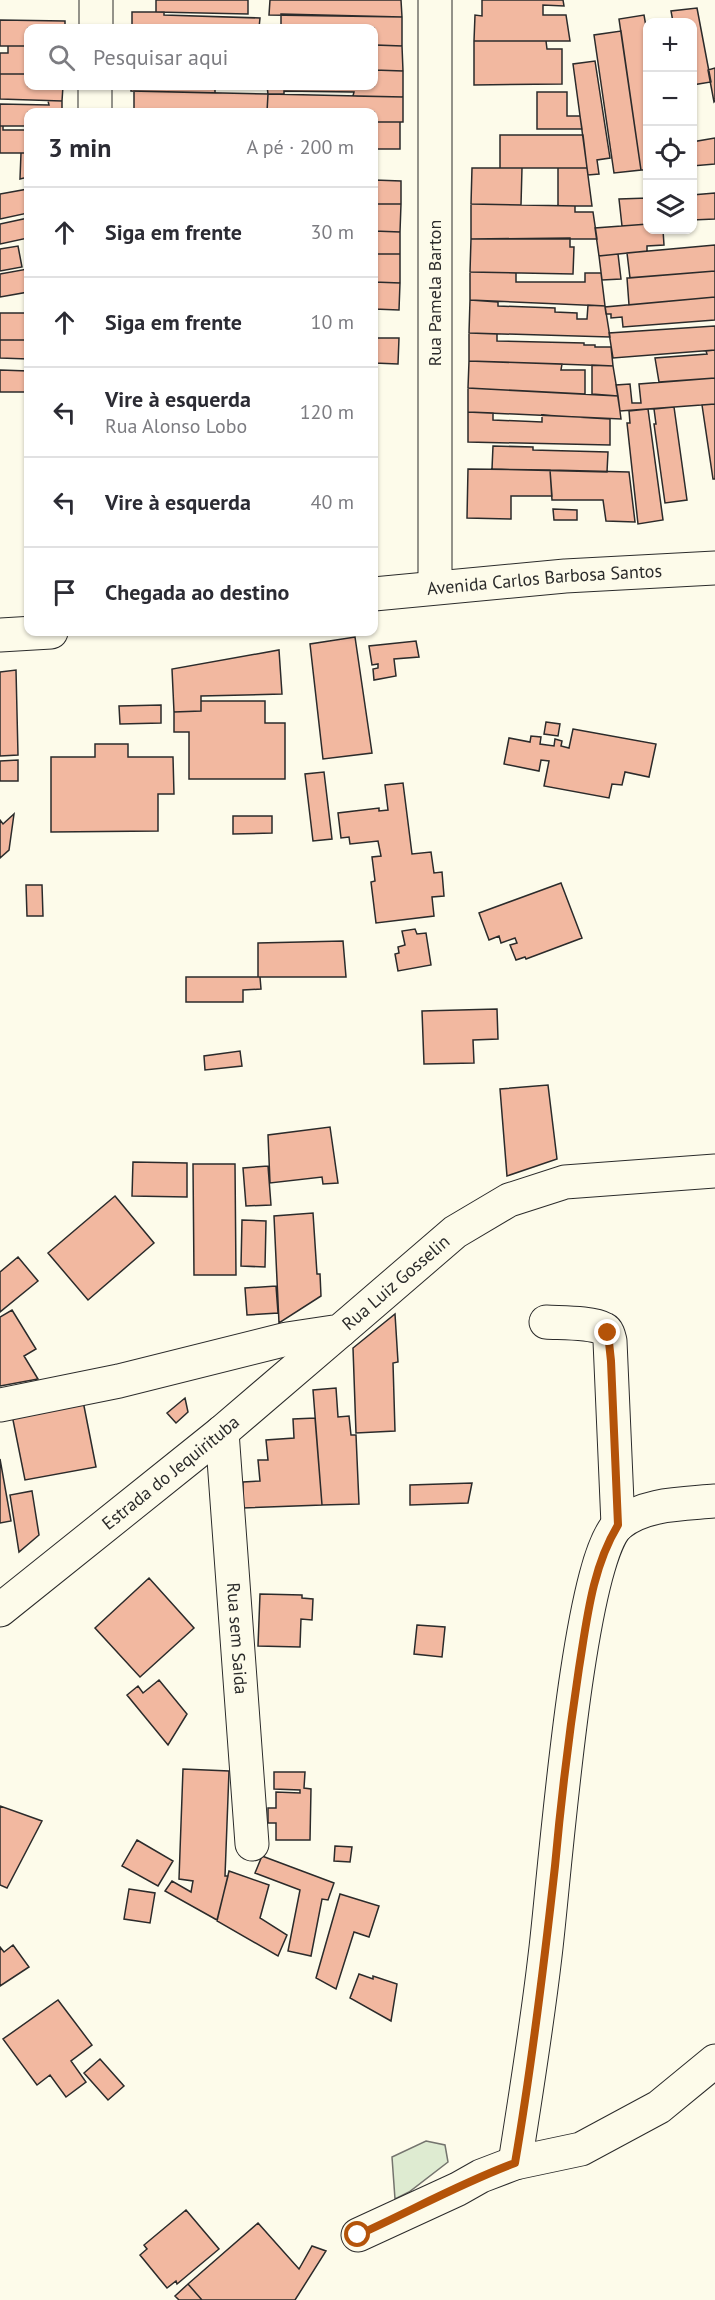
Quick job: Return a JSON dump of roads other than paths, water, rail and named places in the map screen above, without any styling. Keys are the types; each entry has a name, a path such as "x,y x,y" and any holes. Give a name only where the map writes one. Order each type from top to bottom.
{"street":[{"path":"96,0 96,24"},
{"name":"Rua Pamela Barton","path":"435,0 435,587"},
{"path":"95,90 95,108"},
{"name":"Avenida Carlos Barbosa Santos","path":"378,594 565,576 715,568"},
{"path":"0,635 24,634"},
{"name":"Rua Luiz Gosselin","path":"0,1406 118,1381 286,1339 340,1331 455,1232 509,1200 565,1182 715,1171"},
{"path":"546,1322 594,1326 604,1328 608,1333 618,1525"},
{"name":"Estrada do Jequirituba","path":"0,1611 222,1432 340,1331"},
{"name":"Rua sem Saida","path":"222,1432 252,1844"},
{"path":"515,2163 545,1956 562,1797 585,1629 598,1568 607,1544 618,1525 641,1512 665,1505 715,1501"},
{"path":"358,2235 481,2176 515,2163 581,2149 659,2107 715,2061"}]}
